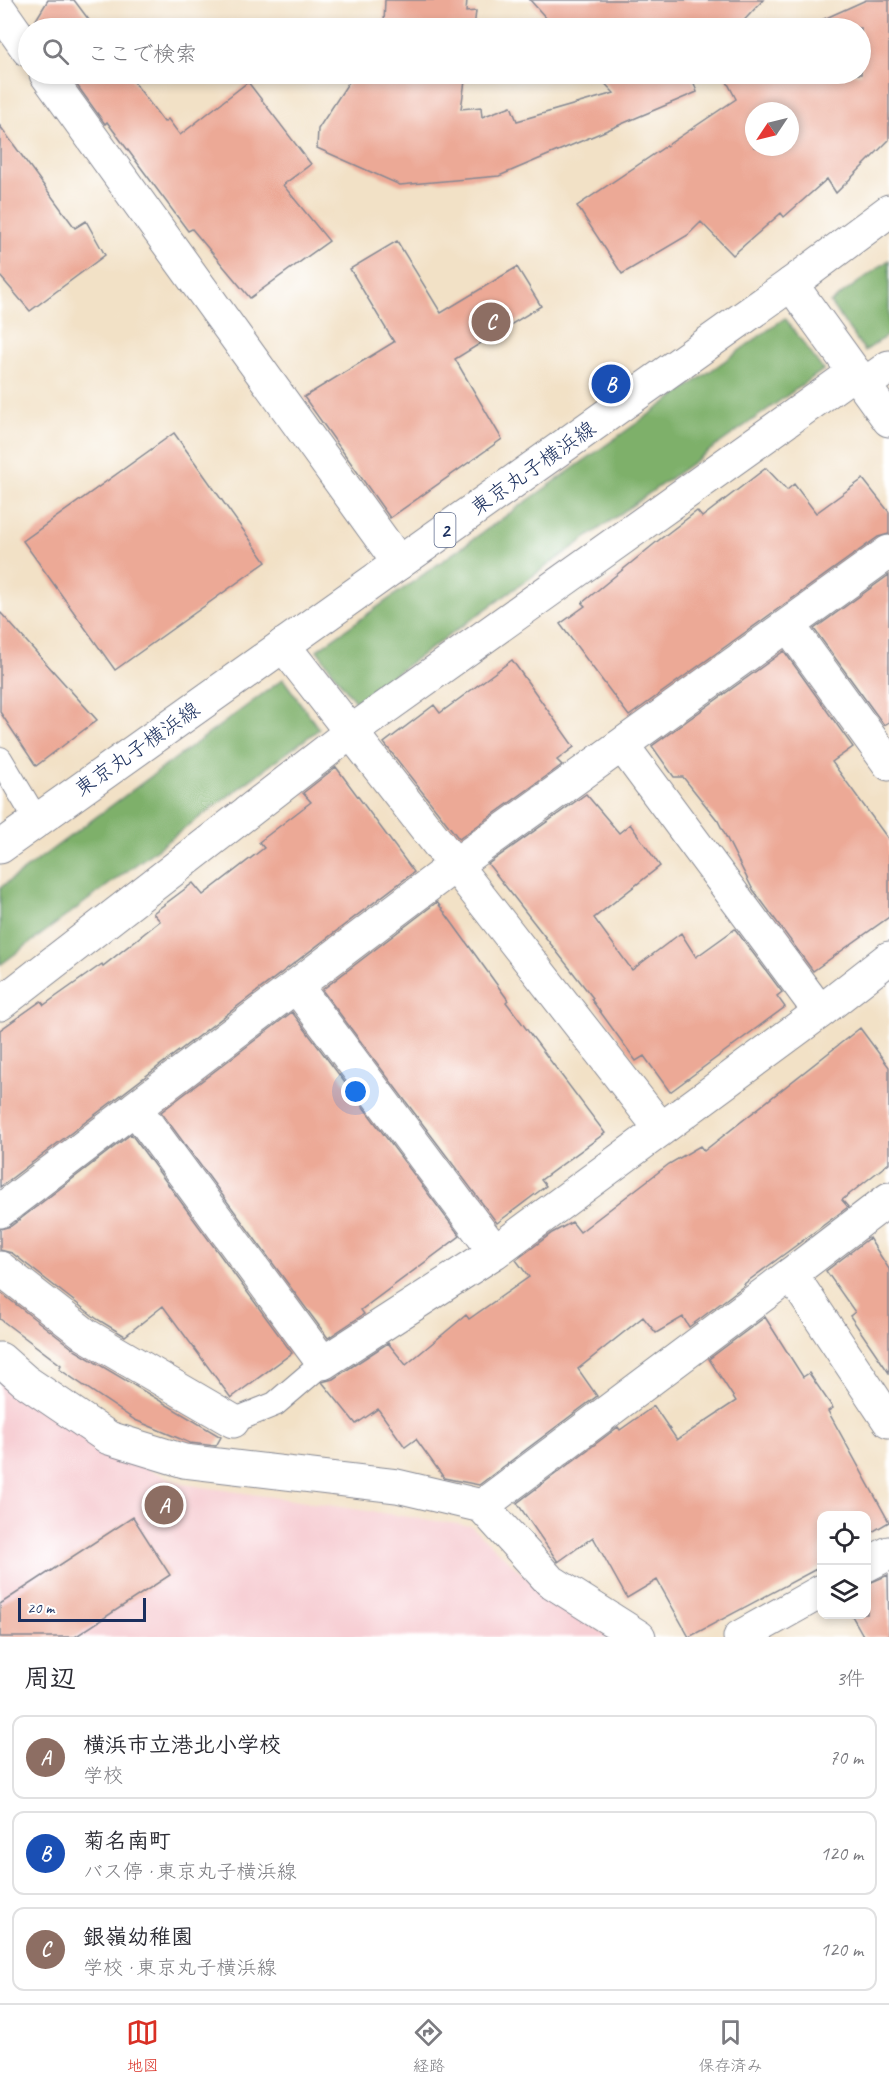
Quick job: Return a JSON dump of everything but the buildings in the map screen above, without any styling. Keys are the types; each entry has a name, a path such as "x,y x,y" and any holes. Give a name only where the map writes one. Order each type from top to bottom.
{"street":[{"path":"0,10 18,36"},
{"path":"53,84 399,563"},
{"name":"東京丸子横浜線","path":"0,847 791,284 889,211"},
{"path":"791,284 869,375 889,420"},
{"path":"0,1004 351,732 869,375"},
{"path":"0,1211 455,865 889,552"},
{"path":"788,625 889,764"},
{"path":"283,645 661,1129"},
{"path":"622,745 820,1012"},
{"path":"135,1108 323,1363 495,1252 820,1012 889,958"},
{"path":"296,986 495,1252"},
{"path":"482,1506 889,1198"},
{"path":"0,1268 86,1335 233,1421"},
{"path":"791,1274 889,1421"},
{"path":"0,1359 25,1381 109,1438 184,1461 397,1486 482,1506 549,1580 639,1637"},
{"path":"871,1563 889,1553"},
{"path":"740,1637 817,1594"}],"lane":[{"path":"0,759 37,821"},
{"path":"233,1421 274,1404 323,1363"}],"shaded area":[{"path":"0,1373 126,1460 183,1484 471,1526 545,1595 610,1637 0,1637"}],"green space":[{"path":"889,260 889,334 865,351 830,303"},
{"path":"785,318 823,370 355,702 317,650"},
{"path":"283,679 319,729 0,965 0,888"}],"place":[{"name":"銀嶺幼稚園","path":"491,322"},
{"name":"菊名南町","path":"611,384"},
{"name":"横浜市立港北小学校","path":"164,1505"}]}
